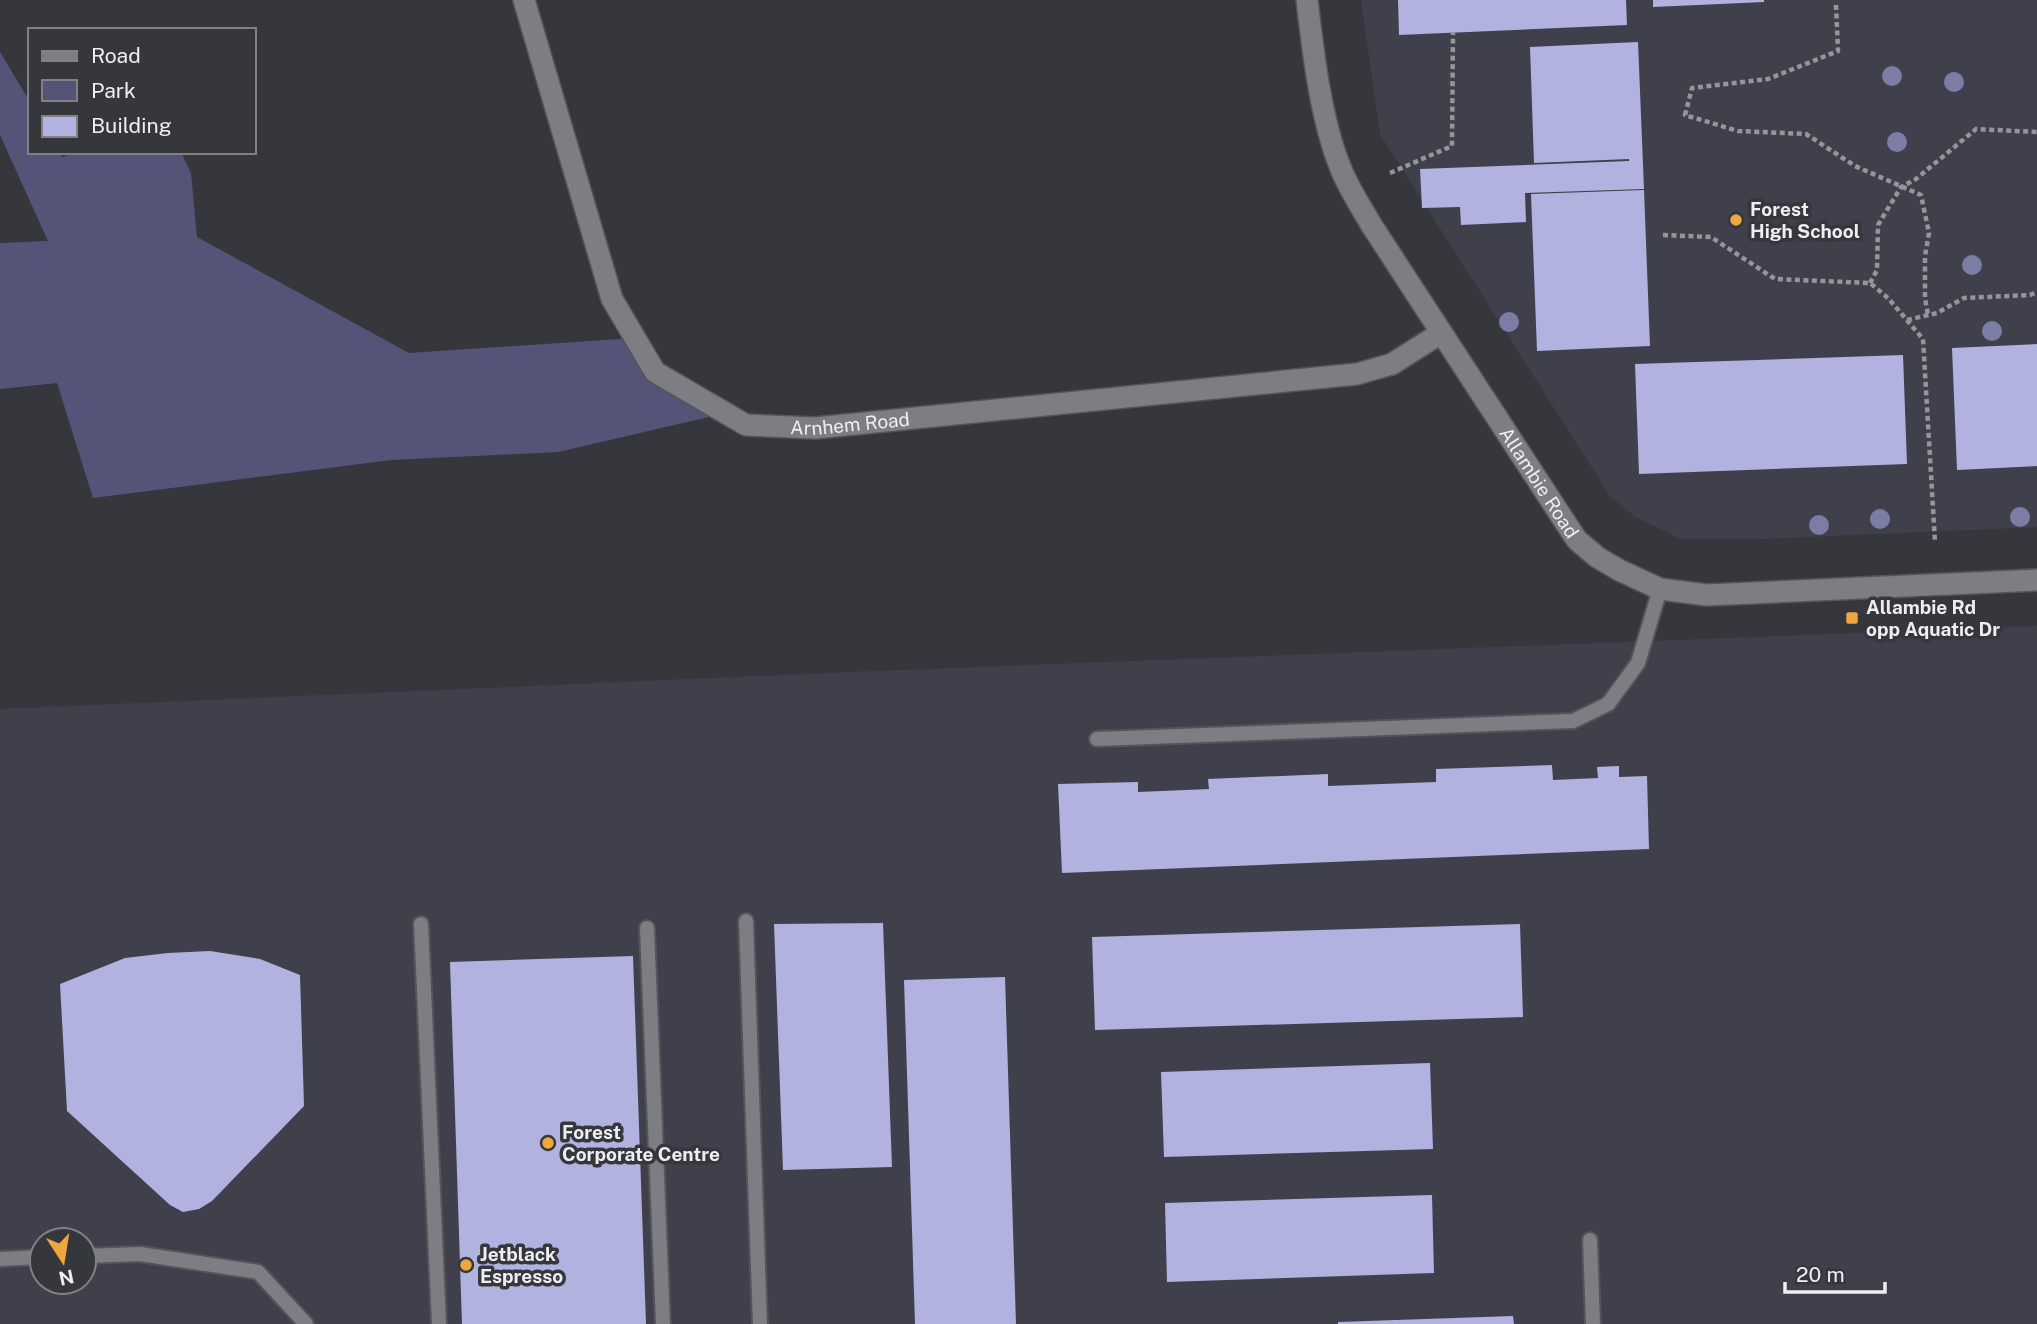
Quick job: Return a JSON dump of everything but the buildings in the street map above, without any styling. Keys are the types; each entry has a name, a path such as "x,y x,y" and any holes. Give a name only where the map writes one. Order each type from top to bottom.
{"street":[{"name":"Arnhem Road","path":"524,0 612,299 655,372 746,425 816,428 1357,374 1392,364 1441,332"},
{"name":"Allambie Road","path":"1307,0 1317,74 1331,140 1341,169 1372,226 1577,540 1597,557 1660,589 1707,595 2037,580"}],"lane":[{"path":"1097,739 1573,721 1608,705 1638,663 1660,589"},
{"path":"746,921 760,1324"},
{"path":"421,924 439,1324"},
{"path":"647,928 663,1324"},
{"path":"1590,1240 1593,1324"},
{"path":"98,1256 140,1254 258,1272 306,1324"},
{"path":"0,1259 28,1258"}],"path":[{"path":"1836,5 1838,51 1768,79 1692,88 1685,115 1738,131 1806,134 1855,166 1921,195 1929,233 1925,299 1928,315"},
{"path":"1390,173 1452,146 1452,32"},
{"path":"1870,283 1877,270 1878,225 1901,187 1916,179 1976,129 2037,132"},
{"path":"1663,235 1711,237 1775,279 1870,283 1888,298 1923,339 1935,542"},
{"path":"1907,320 1937,313 1964,298 2030,295 2037,292"}],"shaded area":[{"name":"Forest High School","path":"1361,0 2037,0 2037,527 1760,539 1681,539 1635,517 1610,496 1380,134"},
{"path":"2037,626 2037,1324 0,1324 0,709 876,671"}],"green space":[{"path":"0,52 28,99 28,154 60,154 62,157 71,154 182,154 191,173 197,237 409,353 635,338 655,372 726,413 558,452 391,460 93,498 57,383 0,389 0,243 48,241 0,135"}],"place":[{"name":"Forest High School","path":"1736,220"},
{"name":"Allambie Rd opp Aquatic Dr","path":"1852,618"},
{"name":"Forest Corporate Centre","path":"548,1143"},
{"name":"Jetblack Espresso","path":"466,1265"}]}
